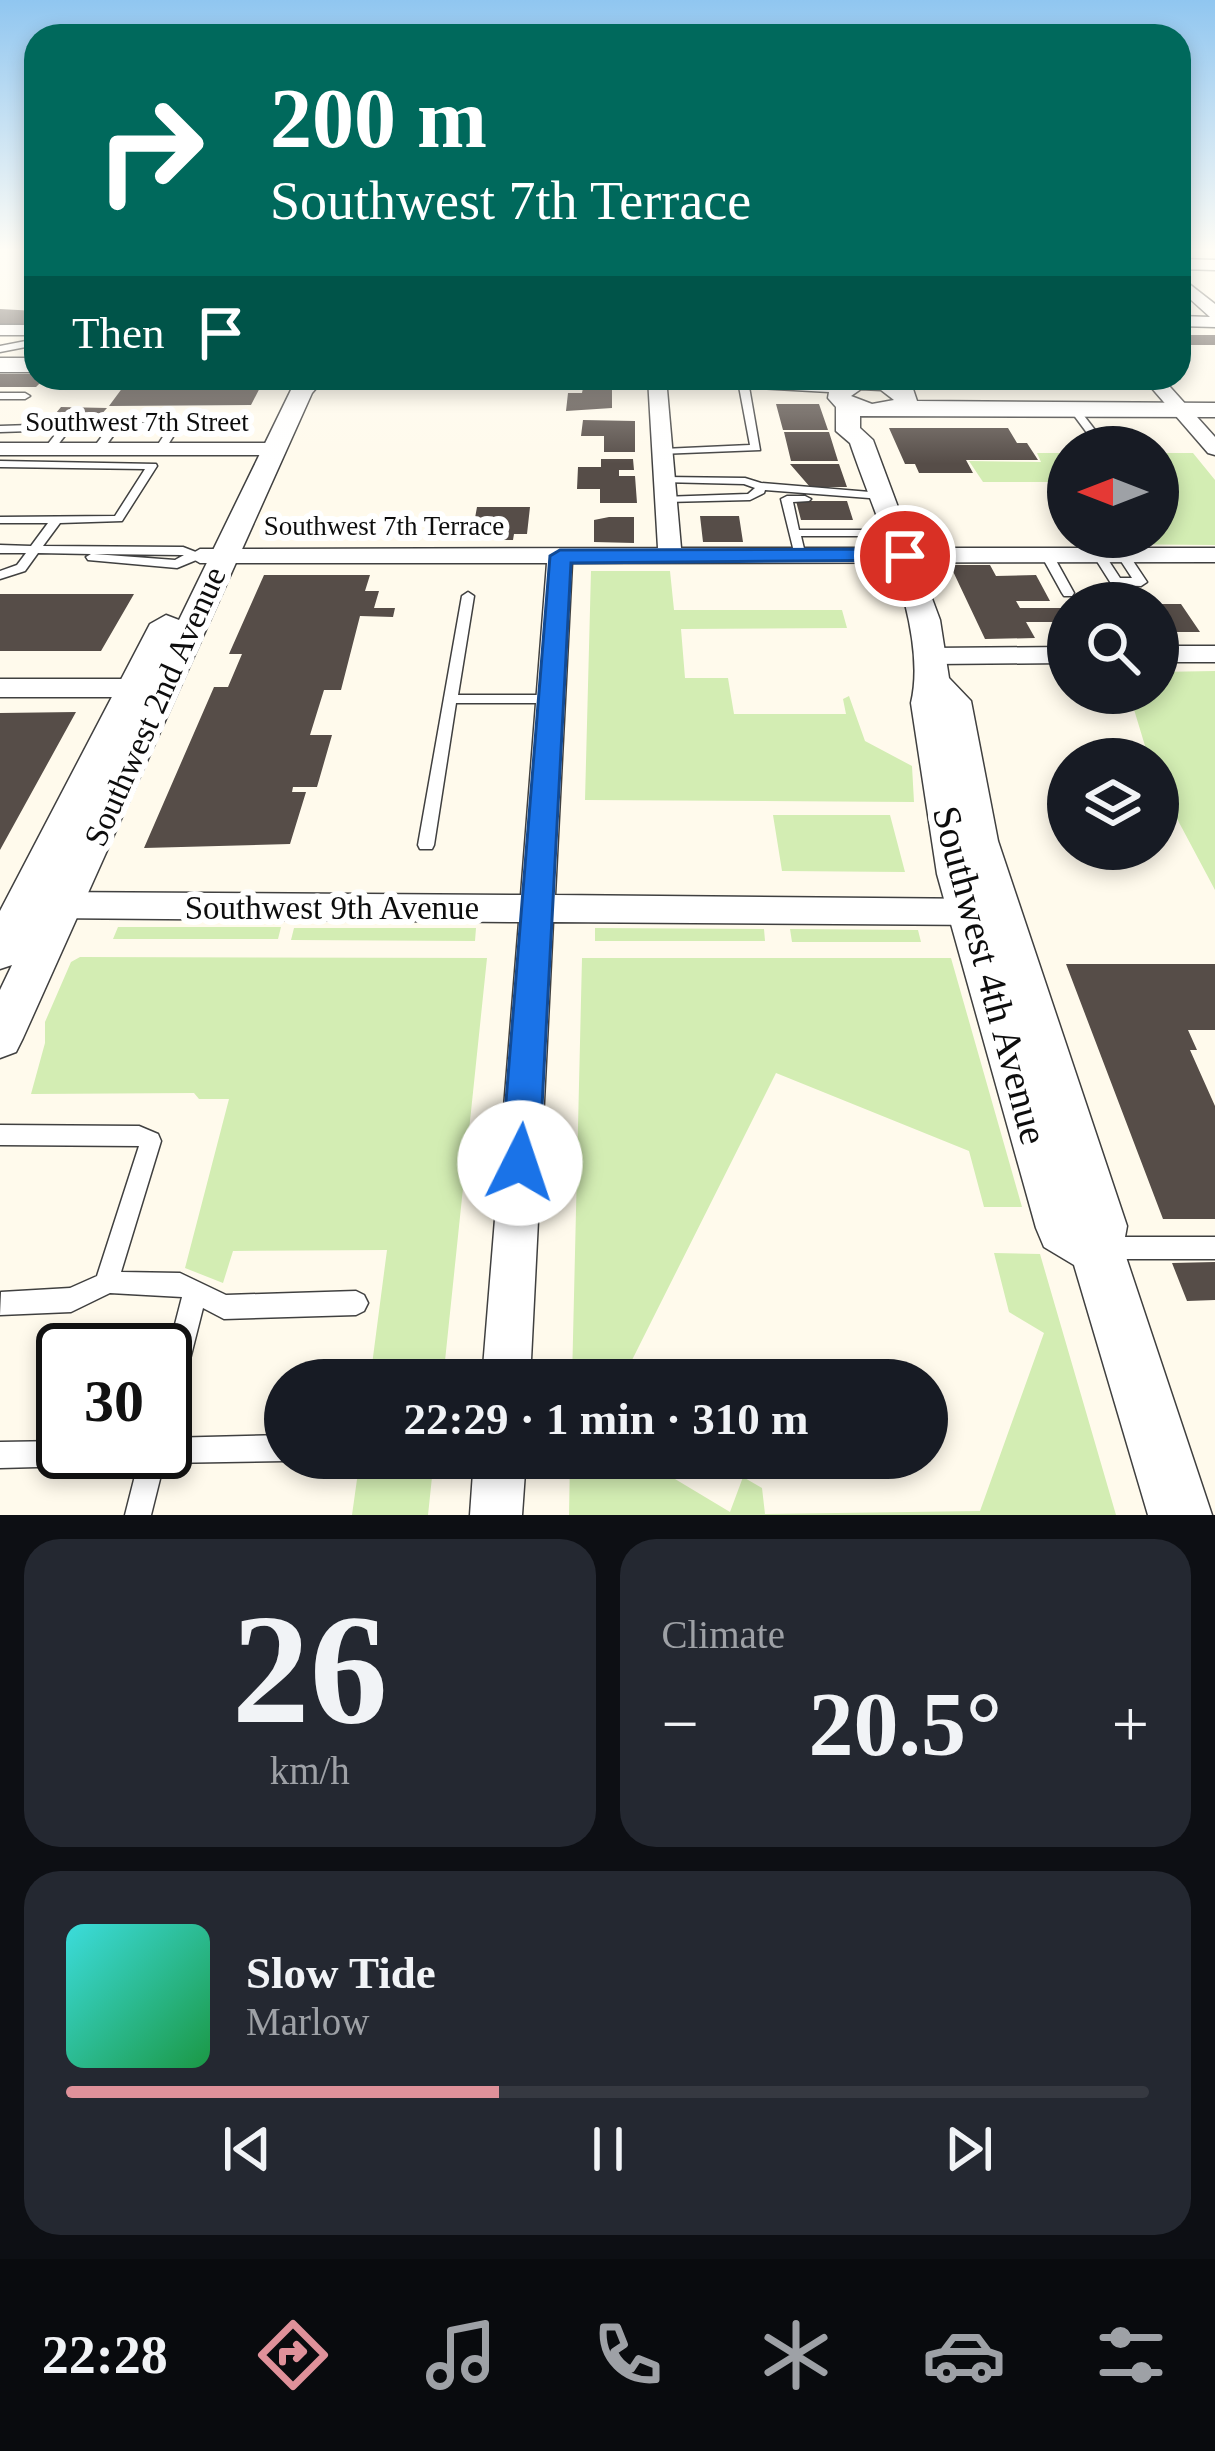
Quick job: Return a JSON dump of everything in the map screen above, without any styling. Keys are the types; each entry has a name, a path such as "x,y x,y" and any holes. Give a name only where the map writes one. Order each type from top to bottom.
{"street":[{"name":"Southwest 2nd Avenue","path":"264,449 282,390"},
{"name":"Southwest 2nd Avenue","path":"0,1038 64,905 204,556 302,390"},
{"path":"658,390 670,556"},
{"name":"Southwest 4th Avenue","path":"849,390 848,431 861,440 900,544 932,668 928,703 935,760 982,912 1100,1226 1096,1248 1180,1515"},
{"path":"857,390 894,404 978,412 1215,410"},
{"path":"857,390 894,404"},
{"path":"1163,390 1215,449"},
{"path":"861,440 865,422 894,404"},
{"name":"Southwest 7th Street","path":"0,449 264,449"},
{"name":"Southwest 7th Terrace","path":"204,556 670,556 797,545 900,544 1047,555"},
{"name":"Southwest 7th Terrace","path":"1179,555 1215,555"},
{"path":"507,1359 560,556"},
{"path":"932,668 1047,651"},
{"path":"1179,654 1215,654"},
{"path":"0,688 148,688"},
{"name":"Southwest 2nd Avenue","path":"0,952 148,688"},
{"name":"Southwest 9th Avenue","path":"25,904 982,912"},
{"path":"496,1515 499,1479"}],"lane":[{"path":"663,452 753,450 744,390"},
{"path":"0,396 25,396"},
{"path":"1075,410 1087,426"},
{"path":"49,449 69,424"},
{"path":"98,449 115,426 233,426"},
{"path":"160,449 176,426"},
{"path":"0,429 31,428"},
{"path":"0,464 152,466 118,519 0,520"},
{"path":"665,489 746,481 849,496"},
{"path":"797,545 787,499 882,496"},
{"path":"0,575 21,568 56,520"},
{"path":"0,549 61,549 115,561 177,564 204,556"},
{"path":"426,845 468,596"},
{"path":"450,699 551,699"},
{"path":"0,1136 139,1136 151,1141 110,1282"},
{"path":"1096,1248 1215,1248"},
{"path":"1,1304 70,1300 110,1282 180,1284 224,1306 356,1303"},
{"path":"187,1323 195,1292"},
{"path":"192,1450 264,1449"},
{"path":"0,1455 36,1454"},
{"path":"137,1515 147,1479"}],"green space":[{"path":"1037,453 1047,453 1047,482 983,482 969,461 1041,462"},
{"path":"1179,453 1193,453 1215,480 1215,545 1179,545"},
{"path":"591,571 670,571 674,610 842,610 847,628 681,629 685,678 728,678 734,714 846,714 843,699 849,696 865,741 912,766 914,802 585,800"},
{"path":"1215,671 1215,890 1179,822 1179,738 1143,738 1135,714 1179,714 1179,672"},
{"path":"773,815 890,815 905,872 782,871"},
{"path":"118,927 281,927 278,939 113,939"},
{"path":"294,928 476,928 475,941 291,940"},
{"path":"595,928 764,929 765,941 595,941"},
{"path":"790,929 918,930 921,942 792,942"},
{"path":"80,957 487,958 445,1359 373,1359 387,1250 233,1251 223,1283 185,1268 229,1099 199,1099 194,1093 31,1094 45,1043 45,1022 71,962"},
{"path":"582,958 951,958 1022,1207 984,1207 969,1151 776,1073 633,1359 572,1359"},
{"path":"994,1253 1040,1254 1116,1515 569,1515 570,1479 675,1479 730,1512 742,1479 762,1488 765,1514 980,1511 1044,1333 1009,1312"},
{"path":"357,1479 432,1479 428,1515 352,1515"}],"building":[{"path":"1191,335 1215,335 1215,345 1191,345"},
{"path":"0,374 24,374 24,387 0,387"},
{"path":"121,390 259,390 251,405 109,406"},
{"path":"612,390 612,408 566,411 568,393"},
{"path":"776,404 819,404 828,430 783,430"},
{"path":"61,407 107,408 99,417 51,419"},
{"path":"583,420 635,421 635,452 604,452 604,436 581,436"},
{"path":"889,428 1008,428 1017,443 1027,443 1038,460 966,460 973,473 919,473 915,464 905,464"},
{"path":"784,432 829,432 838,461 791,461"},
{"path":"601,459 633,459 634,470 619,470 619,476 635,476 637,503 600,503 600,489 577,489 578,467 601,467"},
{"path":"790,464 839,464 847,487 810,487"},
{"path":"796,501 847,501 853,520 801,520"},
{"path":"477,507 530,507 527,534 514,534 513,540 471,540"},
{"path":"700,516 739,516 743,542 703,542"},
{"path":"634,517 634,543 594,542 594,520"},
{"path":"950,565 990,565 996,576 1036,575 1047,595 1047,601 1016,601 1020,608 1047,608 1047,622 1026,622 1035,638 985,639"},
{"path":"264,575 370,575 365,591 379,591 374,608 395,608 393,617 360,616 341,690 324,690 310,735 332,735 317,787 293,787 292,792 306,792 290,844 144,848 214,687 228,687 242,654 229,654"},
{"path":"0,594 134,594 101,651 0,651"},
{"path":"1179,604 1181,604 1200,632 1179,632"},
{"path":"76,712 0,850 0,713"},
{"path":"1066,964 1215,964 1215,1030 1188,1030 1197,1050 1190,1050 1215,1106 1215,1219 1163,1219"},
{"path":"1215,1262 1215,1300 1187,1301 1172,1263"}],"route":[{"path":"520,1163 560,556 905,556"}]}
